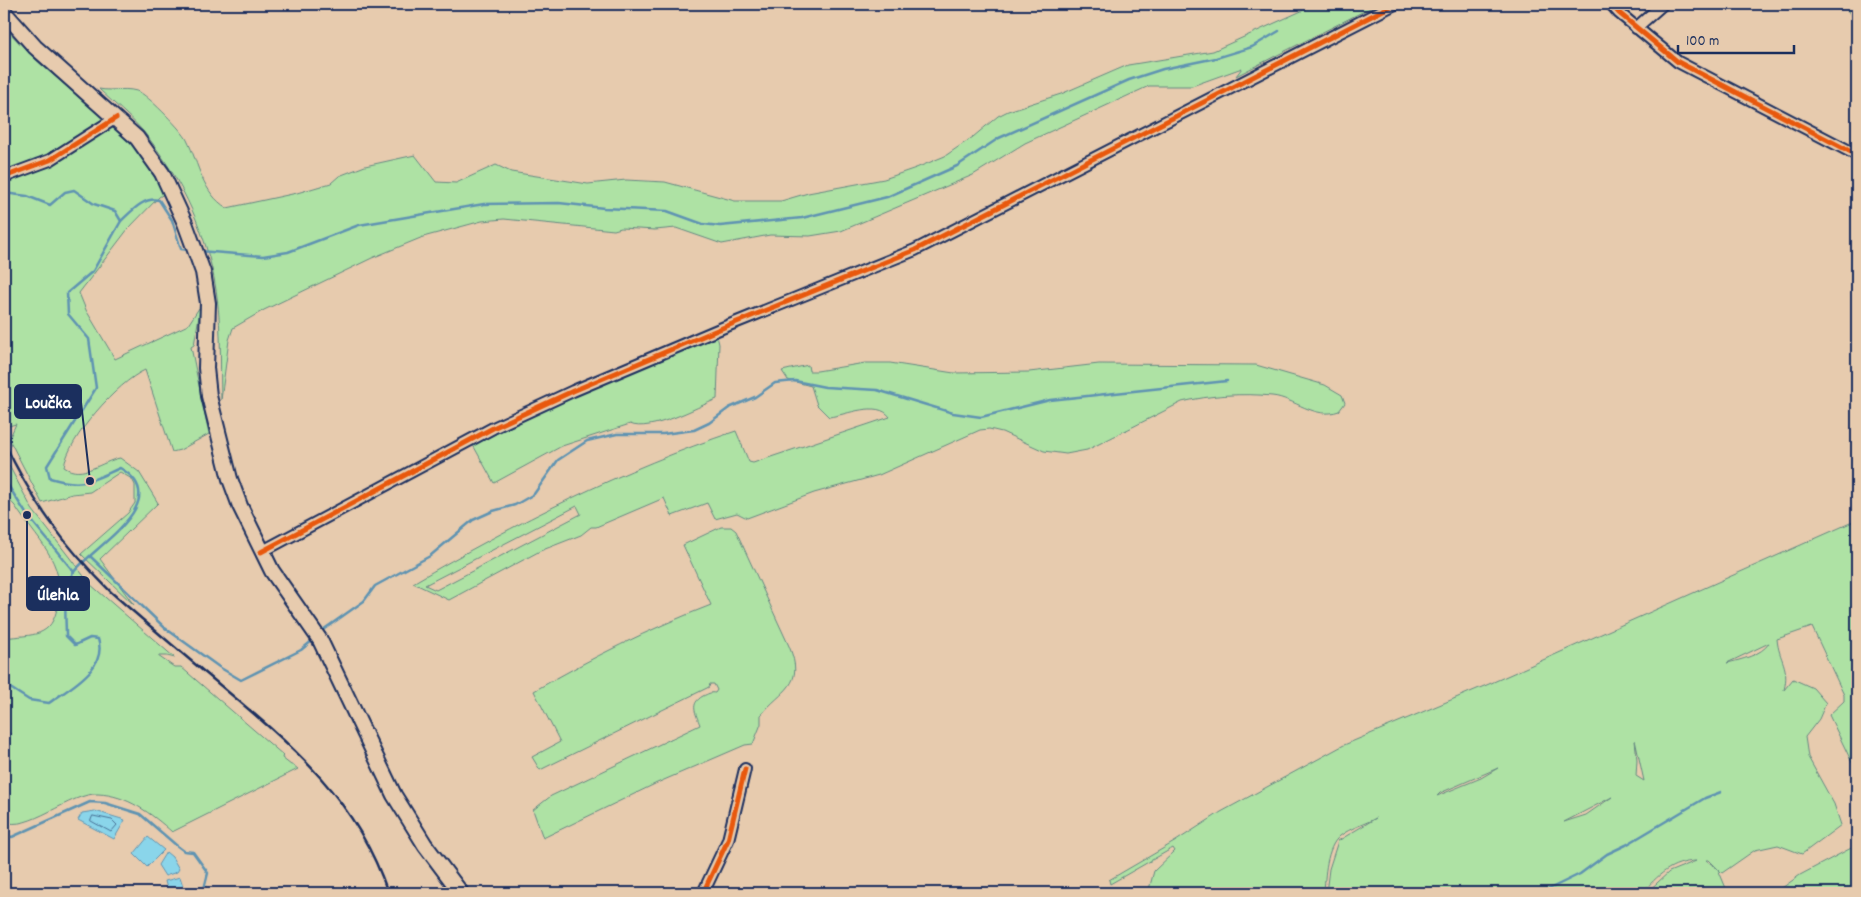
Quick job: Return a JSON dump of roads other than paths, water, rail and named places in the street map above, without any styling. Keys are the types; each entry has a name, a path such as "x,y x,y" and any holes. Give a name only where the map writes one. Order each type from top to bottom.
{"main road":[{"path":"4,12 35,47 116,118 142,145 162,173 200,261 208,303 206,368 209,396 234,491 261,552 320,640 394,795 425,845 460,893"}],"street":[{"path":"261,552 492,428 574,390 915,250 1395,4"},
{"path":"1612,4 1636,28 1678,62 1857,155"},
{"path":"1636,28 1663,4"},
{"path":"4,177 50,160 116,118"},
{"path":"703,893 728,840 745,769"}],"water":[{"path":"95,811 125,820 114,839 78,820 82,813"},
{"path":"148,837 164,850 147,867 134,854"},
{"path":"166,852 172,857 179,869 177,872 165,876 158,865"},
{"path":"180,877 184,889 168,893 165,881"}],"waterway":[{"path":"199,251 263,256 288,252 359,225 484,204 559,203 604,208 667,211 703,224 720,226 802,218 887,197 957,166 999,138 1129,80 1163,69 1216,58 1252,47 1279,31"},
{"path":"4,193 27,196 50,205 65,192 74,190 94,204 115,211 121,221 93,271 67,293 68,314 89,339 96,388 47,466 50,478 79,483 93,480 120,468 135,481 139,495 135,509 125,523 73,573 67,587 65,603 66,636 75,645 90,638 98,639 100,650 92,668 85,677 49,703 29,700 4,684"},
{"path":"121,221 143,203 159,200 172,220 181,249 189,250"},
{"path":"320,632 364,601 375,586 430,556 473,520 493,511 515,505 534,494 558,460 587,441 617,434 663,434 694,430 709,423 729,408 755,397 775,383 795,381 825,387 877,390 953,413 981,417 1050,400 1227,381"},
{"path":"4,479 27,515 74,572"},
{"path":"90,556 165,628 219,667 241,680 301,650 313,640"},
{"path":"1541,893 1580,874 1607,854 1626,845 1705,798 1721,792"},
{"path":"4,835 12,837 90,802 105,803 140,814 184,851 193,852 208,873 203,893"}],"railway":[{"path":"4,442 38,504 78,557 111,592 274,731 320,778 341,803 359,830 375,860 388,893"}],"place":[{"name":"Loučka","path":"90,481"},
{"name":"Úlehla","path":"27,515"}]}
